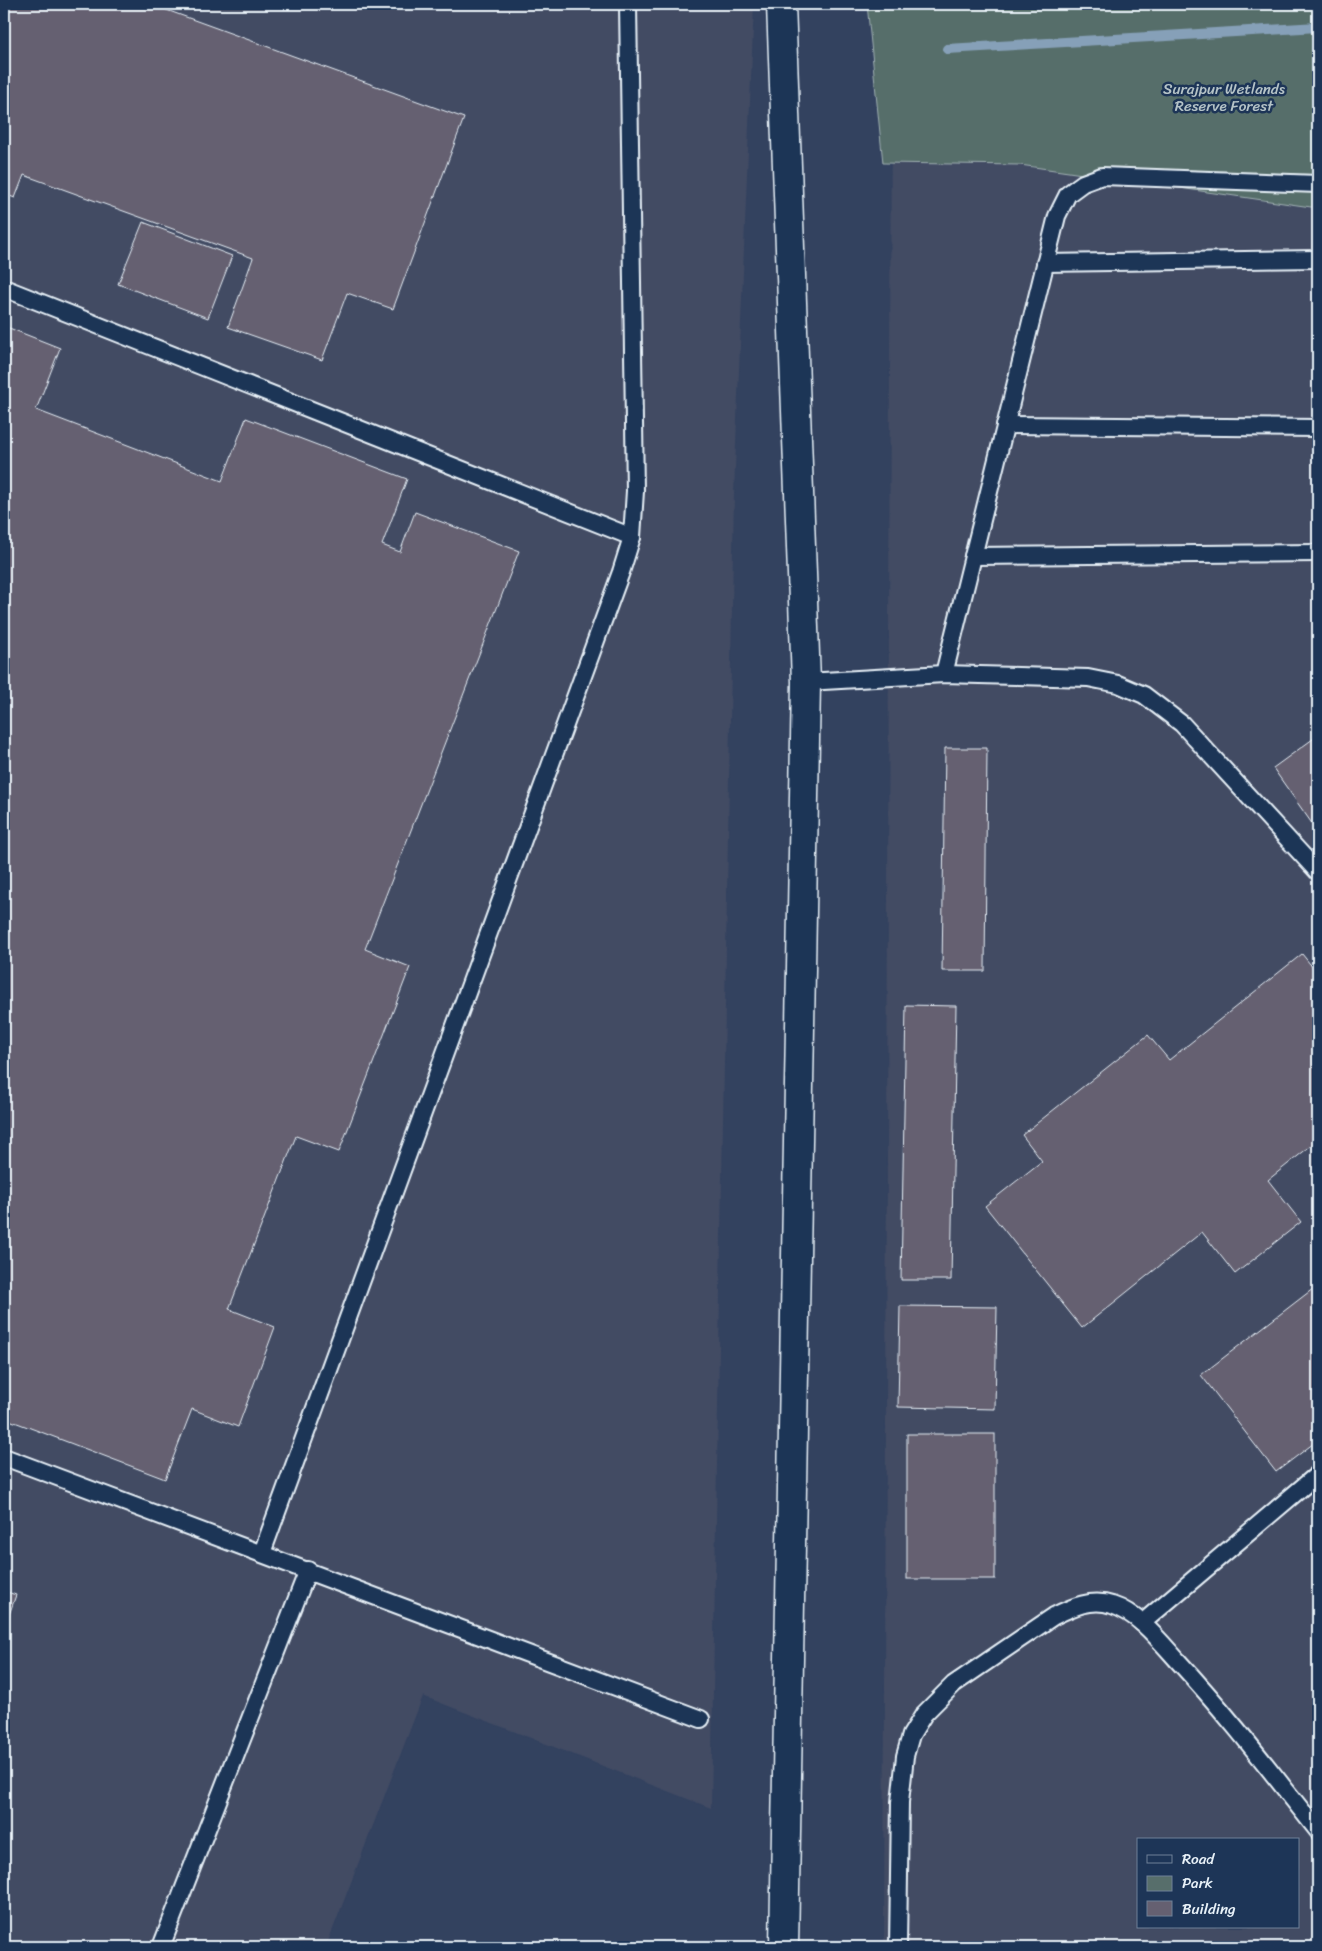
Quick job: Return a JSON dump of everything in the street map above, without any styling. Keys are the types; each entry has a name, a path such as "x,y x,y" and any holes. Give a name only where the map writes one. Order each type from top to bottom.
{"main road":[{"path":"781,4 806,682 784,1947"}],"lane":[{"path":"262,1553 621,572 632,537 635,491 628,4"},
{"path":"944,674 1057,216 1068,194 1083,183 1102,176 1318,184"},
{"path":"1045,263 1318,259"},
{"path":"4,288 632,537"},
{"path":"1005,425 1318,428"},
{"path":"973,556 1318,553"},
{"path":"806,682 944,674 1088,678 1118,684 1144,695 1182,724 1318,872"},
{"path":"4,1457 701,1718"},
{"path":"1142,1623 1318,1474"},
{"path":"161,1947 308,1570"},
{"path":"898,1947 900,1802 905,1756 911,1735 924,1714 954,1684 1054,1616 1072,1607 1088,1603 1114,1605 1142,1623 1209,1695 1318,1831"}],"shaded area":[{"path":"4,4 754,4 734,493 711,1808 423,1696 326,1947 4,1947"},
{"path":"1318,98 1318,1947 884,1947 891,104"}],"green space":[{"name":"Surajpur Wetlands Reserve Forest","path":"867,4 1318,4 1318,208 1020,165 883,163"}],"building":[{"path":"4,4 150,4 464,118 393,309 347,293 322,360 228,327 253,258 24,175 15,198 4,194"},
{"path":"143,222 232,256 208,318 118,284"},
{"path":"4,326 60,348 36,410 222,481 246,418 407,479 382,545 400,552 415,512 519,551 365,949 410,967 339,1152 296,1136 229,1309 275,1327 238,1427 192,1409 165,1479 4,1418"},
{"path":"1318,737 1318,832 1273,768"},
{"path":"945,748 987,748 985,971 942,971"},
{"path":"1302,954 1318,974 1318,1140 1268,1180 1301,1222 1235,1274 1202,1232 1082,1328 985,1206 1042,1161 1022,1135 1148,1035 1169,1060"},
{"path":"906,1005 956,1006 951,1280 901,1280"},
{"path":"1318,1285 1318,1440 1276,1472 1201,1375"},
{"path":"900,1306 997,1307 995,1409 898,1407"},
{"path":"907,1434 995,1434 995,1579 907,1579"},
{"path":"4,1591 16,1595 4,1629"}],"waterway":[{"path":"947,49 1318,27"}]}
